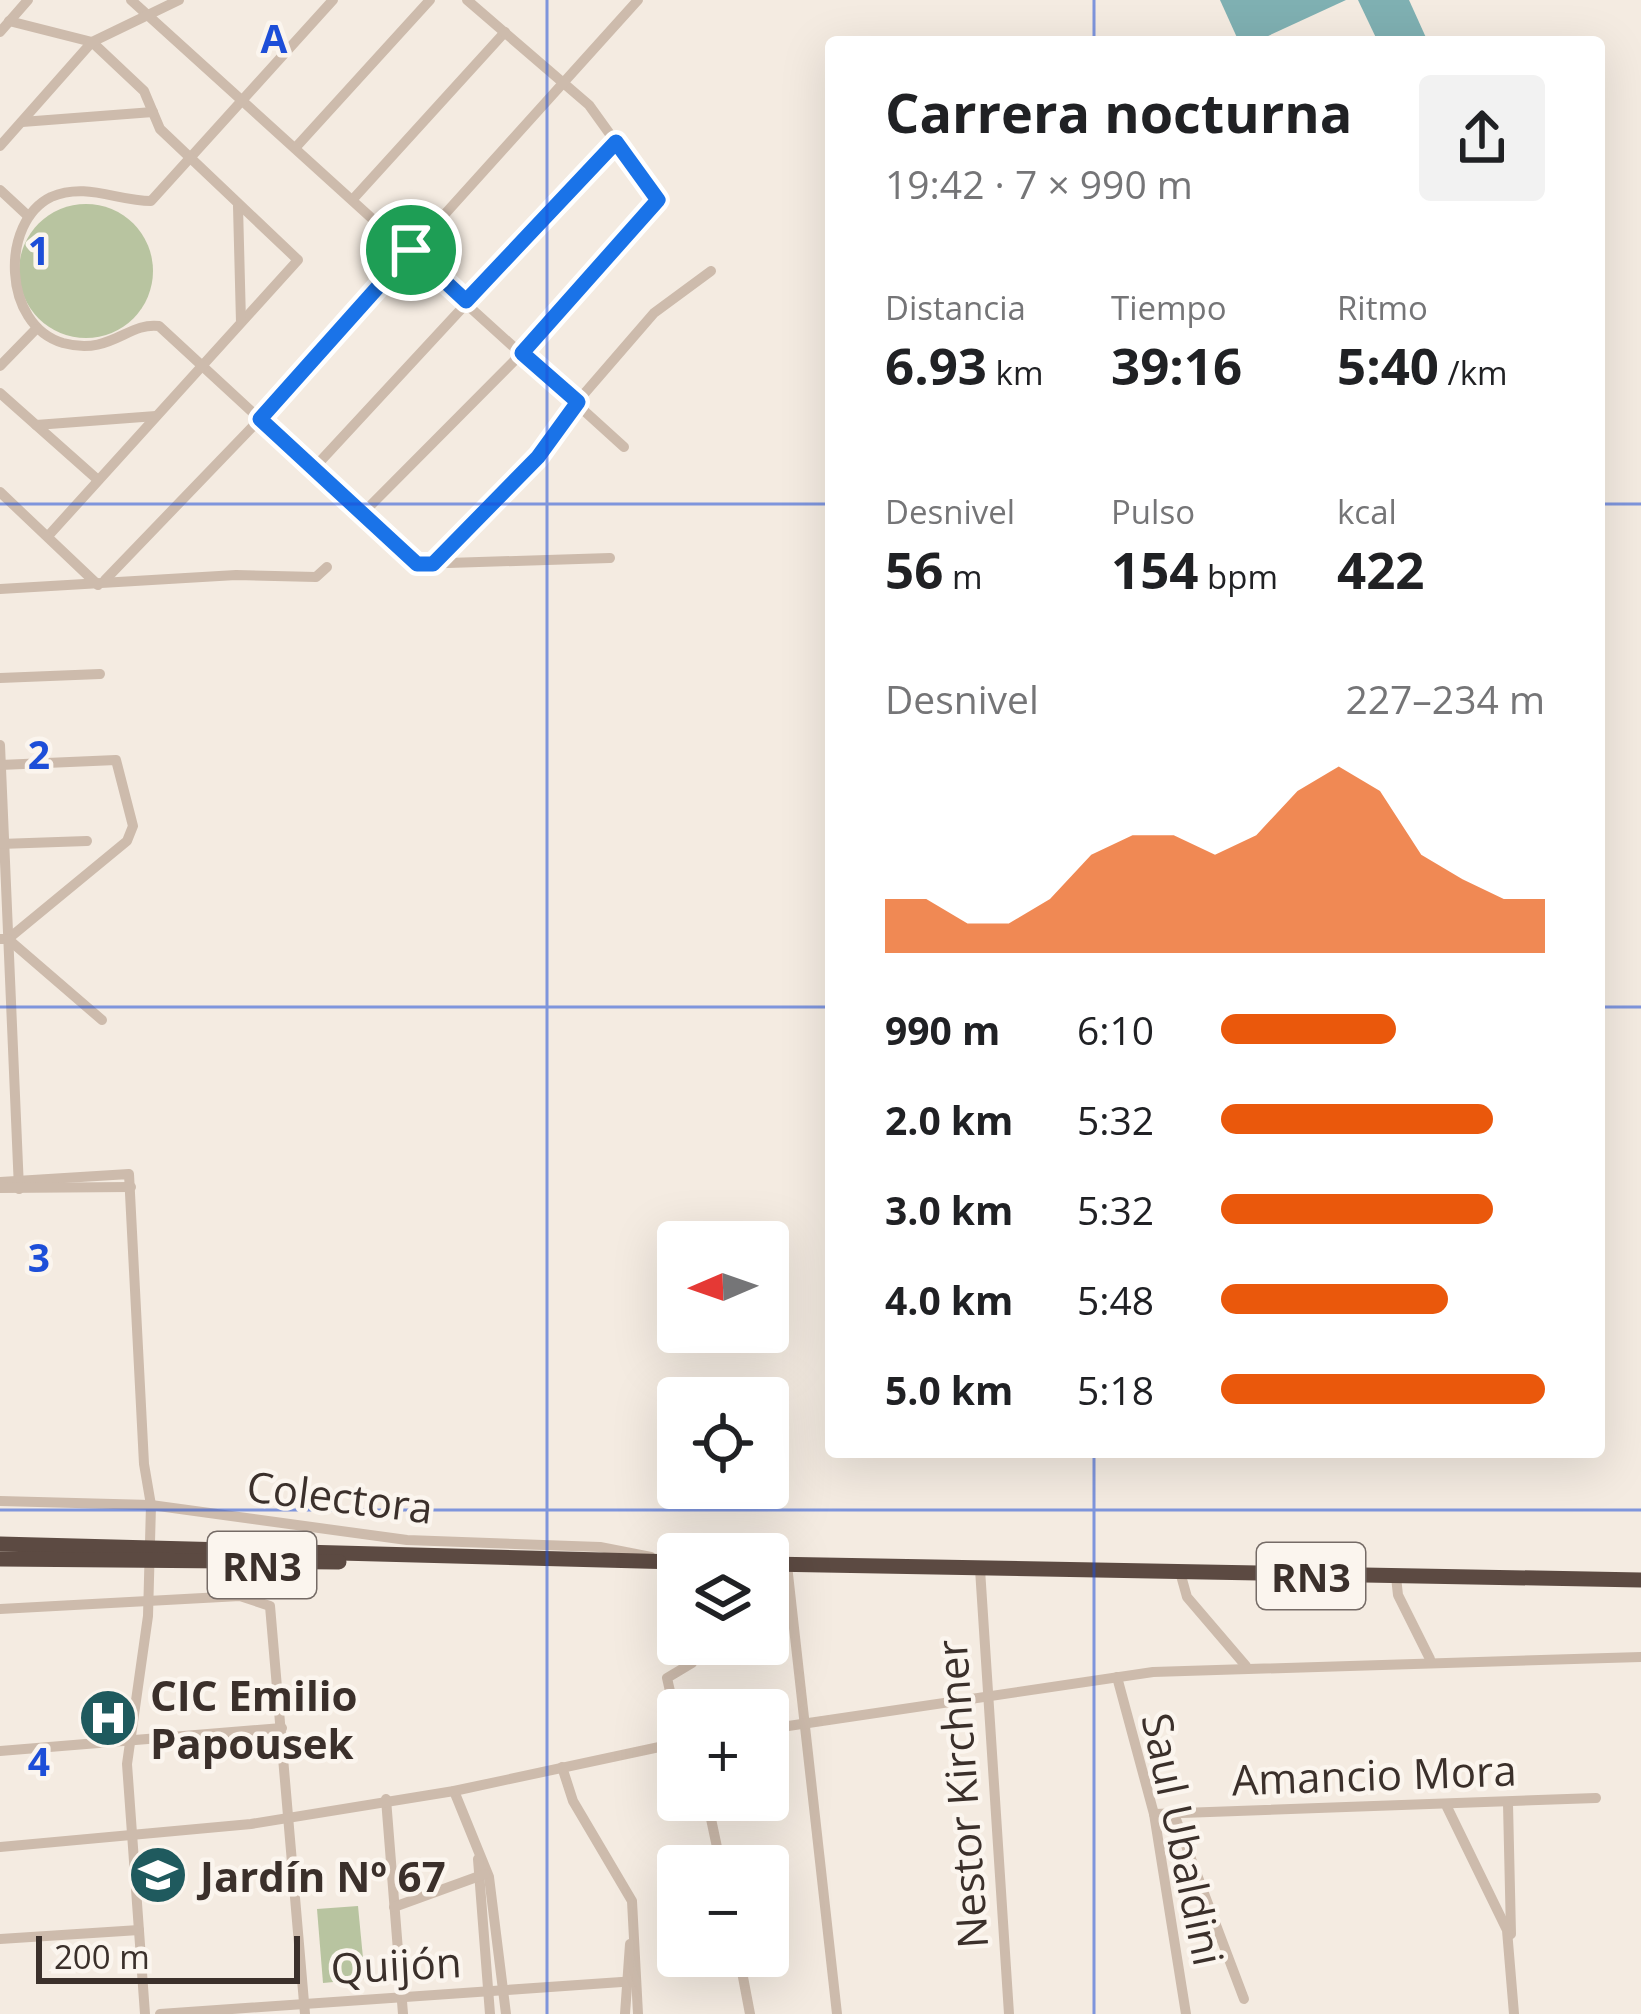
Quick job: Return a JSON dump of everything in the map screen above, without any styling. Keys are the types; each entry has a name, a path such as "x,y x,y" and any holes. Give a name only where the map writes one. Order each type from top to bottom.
{"highway":[{"name":"RN3","path":"0,1544 288,1564 372,1557"},
{"name":"RN3","path":"0,1559 71,1561 222,1547 372,1557 657,1562"},
{"name":"RN3","path":"789,1564 1641,1580"}],"street":[{"path":"5,27 28,0"},
{"path":"131,0 245,98 624,447"},
{"path":"0,146 92,42 179,0"},
{"path":"333,0 151,201 68,191 38,203 27,215 14,241 10,273 36,329 56,341 98,346 145,326 159,326 417,564 610,558"},
{"path":"297,146 430,0"},
{"path":"363,513 522,353 658,200 608,126 467,0"},
{"path":"102,583 260,419 638,0"},
{"path":"5,27 92,42 144,92 160,129 298,260 49,536"},
{"path":"354,198 505,32"},
{"path":"22,122 153,112"},
{"path":"314,468 616,142"},
{"path":"0,190 27,215"},
{"path":"238,206 241,322"},
{"path":"433,564 538,457 654,313 711,272"},
{"path":"0,366 36,329"},
{"path":"0,393 98,480"},
{"path":"36,425 157,416"},
{"path":"0,492 102,583"},
{"path":"0,590 316,577 327,567"},
{"path":"0,678 100,674"},
{"path":"0,745 4,939 19,1184"},
{"path":"0,764 116,760 133,826 127,841 4,939"},
{"path":"2,844 86,841"},
{"path":"4,939 102,1020"},
{"path":"0,1185 129,1174 144,1464 151,1505 149,1601 130,1741 145,2014"},
{"name":"Colectora","path":"0,1501 151,1505 407,1540 600,1547 657,1558"},
{"name":"Nestor Kirchner","path":"980,1569 1009,2014"},
{"path":"1180,1572 1187,1597 1246,1666"},
{"path":"1396,1576 1398,1595 1430,1659"},
{"path":"789,1584 838,2014"},
{"path":"0,1610 21,1604 251,1596 270,1606 304,2008"},
{"path":"789,1727 1117,1677 1246,1666 1641,1657"},
{"path":"670,1689 667,1678 689,1665"},
{"name":"Saul Ubaldini","path":"1117,1677 1154,1814 1186,2014"},
{"path":"0,1751 282,1728"},
{"path":"0,1847 289,1818 454,1791 657,1748"},
{"path":"562,1768 573,1801 626,1884 634,1923 626,2014"},
{"path":"454,1791 477,1844 484,1874 506,2014"},
{"name":"Amancio Mora","path":"1154,1814 1447,1807 1596,1798"},
{"path":"386,1799 403,2014"},
{"path":"1508,1804 1514,2014"},
{"path":"1447,1807 1501,1915 1510,1949"},
{"path":"1174,1814 1244,1999"},
{"path":"394,1907 484,1874"},
{"path":"484,1874 490,2014"},
{"path":"0,1939 139,1930"},
{"path":"743,1977 750,2014"},
{"path":"630,1982 638,2014"},
{"name":"Quijón","path":"160,2014 304,2008 630,1982"}],"green space":[{"path":"86,204 112,209 133,224 148,245 153,271 148,297 133,318 112,333 86,338 60,333 39,318 24,297 19,271 24,245 39,224 60,209"},
{"path":"358,1906 365,1979 323,1983 317,1909"}],"water":[{"path":"1220,0 1346,0 1268,36 1236,36"},
{"path":"1358,0 1409,0 1425,36 1375,36"}],"place":[{"name":"CIC Emilio Papousek","path":"108,1718"},
{"name":"Jardín Nº 67","path":"158,1875"}],"route":[{"path":"616,142 633,173 658,200 522,353 578,402 538,457 433,564 417,564 260,419 411,250 466,301 616,142"}]}
